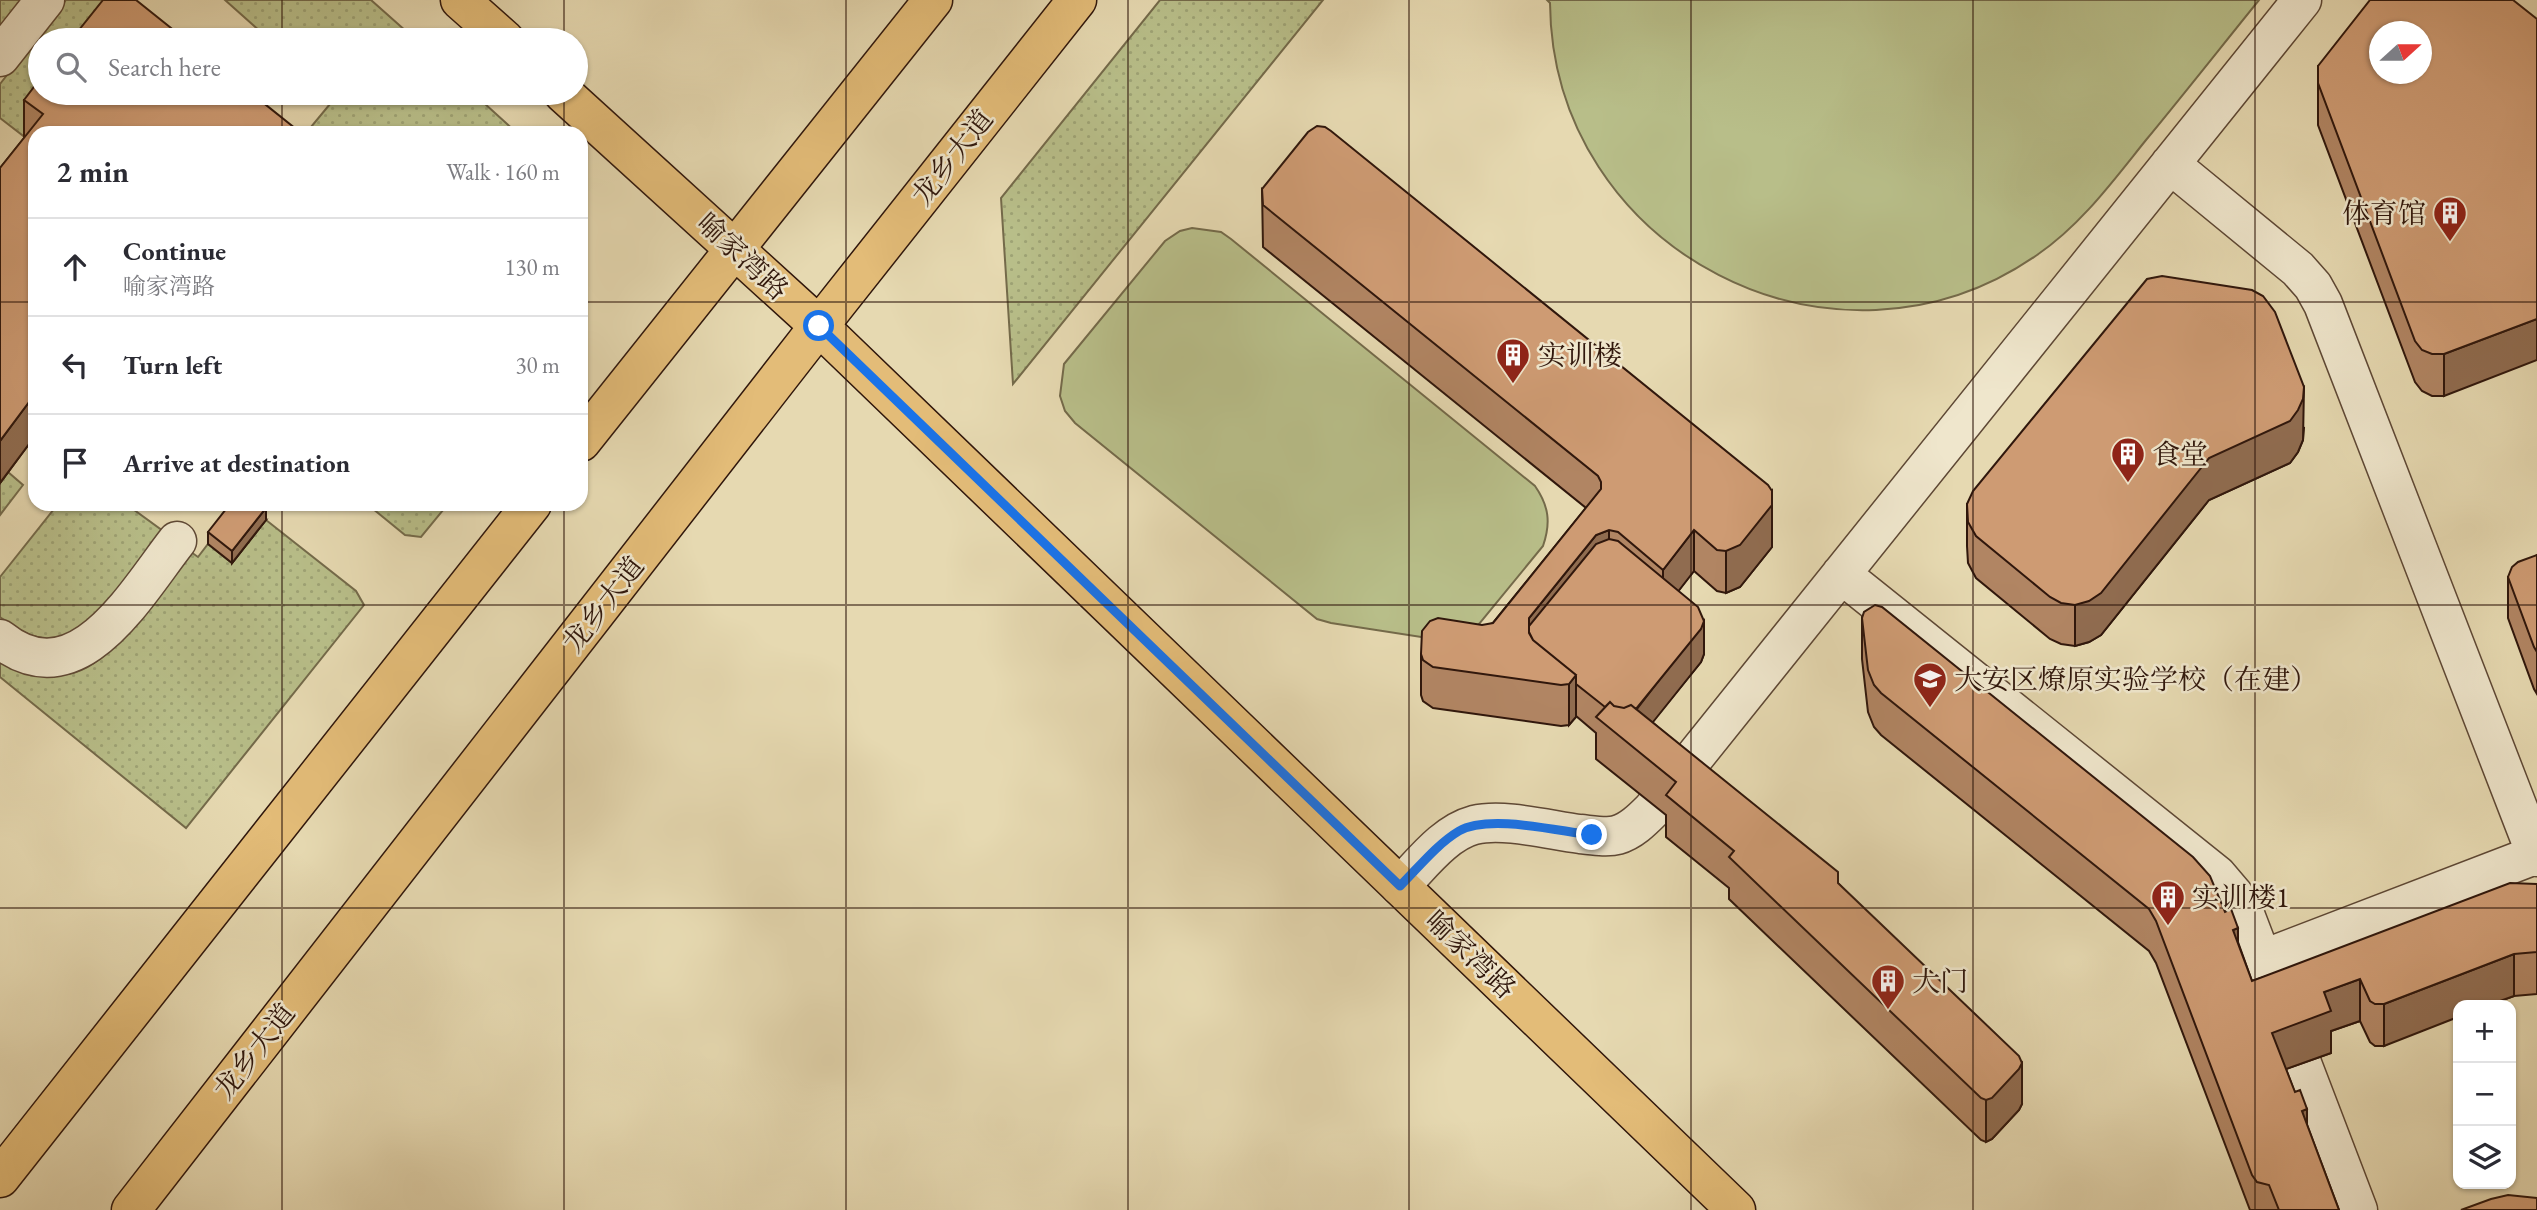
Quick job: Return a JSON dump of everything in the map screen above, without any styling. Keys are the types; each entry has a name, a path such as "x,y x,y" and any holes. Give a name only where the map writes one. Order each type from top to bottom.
{"main road":[{"path":"460,0 492,28"},
{"path":"588,433 933,0"},
{"name":"龙乡大道","path":"131,1210 819,326 1077,0"},
{"name":"喻家湾路","path":"576,105 819,326 1736,1210"},
{"path":"0,1178 526,511"}],"lane":[{"path":"0,57 45,0"},
{"path":"1400,886 1445,842 1474,825 1496,823 1592,835 1616,835 1636,825 1660,799 2302,0"},
{"path":"2170,164 2298,269 2313,286 2323,304 2536,856 2262,960"},
{"path":"0,639 11,648 38,658 64,657 87,646 106,631 177,541"},
{"path":"1841,574 2217,875 2234,895 2246,916 2358,1210"}],"green space":[{"path":"0,0 21,0 0,28"},
{"path":"66,0 125,0 110,28 44,28"},
{"path":"225,0 371,0 402,28 256,28"},
{"path":"1160,0 1323,0 1013,384 1001,198"},
{"path":"1547,0 2259,0 2109,186 2053,243 2037,255 1958,295 1876,310 1795,303 1718,275 1652,229 1599,167 1563,91 1550,3"},
{"path":"28,48 28,105 36,105 26,138 0,118 0,84"},
{"path":"329,105 486,105 509,126 312,126"},
{"path":"1192,228 1221,232 1231,239 1535,486 1547,515 1543,546 1475,629 1447,641 1317,619 1075,423 1065,411 1060,396 1064,364 1165,241 1180,231"},
{"path":"8,472 23,485 0,515 0,483"},
{"path":"52,511 136,511 163,531 107,603 81,627 60,637 50,639 32,636 0,617 0,577"},
{"path":"376,511 442,511 421,537 405,535"},
{"path":"266,520 356,591 364,605 186,828 0,677 0,661 51,674 68,674 85,668 102,657 136,624 191,552 198,557 208,544 232,563"}],"building":[{"path":"103,0 136,0 171,28 81,28"},
{"name":"体育馆","path":"2370,0 2513,0 2537,19 2537,319 2444,354 2432,354 2422,350 2415,341 2318,83 2318,66"},
{"path":"31,105 266,105 292,126 33,126 43,114"},
{"path":"1317,126 1331,131 1768,485 1772,491 1772,505 1740,545 1726,551 1717,550 1694,530 1663,570 1618,532 1609,530 1596,535 1529,618 1529,632 1533,640 1576,675 1569,684 1433,667 1423,660 1422,631 1430,621 1438,618 1482,625 1493,623 1601,489 1601,482 1598,476 1263,205 1262,189 1308,132"},
{"path":"28,133 28,403 0,441 0,168"},
{"name":"食堂","path":"2162,276 2252,290 2263,296 2275,312 2304,387 2303,399 2290,421 2209,458 2101,593 2089,601 2075,605 2061,603 1976,536 1968,522 1967,504 1973,491 2147,279"},
{"path":"224,511 264,511 232,551 208,532"},
{"path":"1609,539 1618,541 1698,607 1704,621 1701,629 1636,709 1631,705 1624,708 1614,706 1610,702 1605,707 1576,684 1576,675 1533,640 1529,633 1529,626 1596,544"},
{"path":"2537,555 2537,652 2508,577 2512,567 2518,562"},
{"path":"1875,605 1882,607 2193,857 2210,876 2225,912 2231,909 2238,928 2233,930 2252,981 2510,883 2537,884 2537,952 2514,954 2384,1004 2370,1001 2360,979 2324,992 2331,1011 2272,1033 2295,1092 2300,1090 2307,1109 2302,1111 2339,1210 2279,1210 2269,1185 2257,1182 2252,1175 2156,921 2149,909 1874,685 1868,670 1862,618 1864,612"},
{"path":"1610,702 1614,706 1624,708 1631,705 1838,872 1838,883 2019,1056 2022,1063 2019,1069 1992,1098 1981,1098 1729,857 1734,851 1666,795 1676,782 1596,717"},
{"path":"2508,1195 2537,1198 2537,1210 2461,1210 2491,1199"}],"place":[{"name":"体育馆","path":"2450,243"},
{"name":"实训楼","path":"1513,385"},
{"name":"食堂","path":"2128,484"},
{"name":"大安区燎原实验学校（在建）","path":"1930,709"},
{"name":"实训楼1","path":"2168,927"},
{"name":"大门","path":"1888,1011"}],"route":[{"path":"819,326 1400,886 1445,842 1474,825 1496,823 1592,835"}]}
